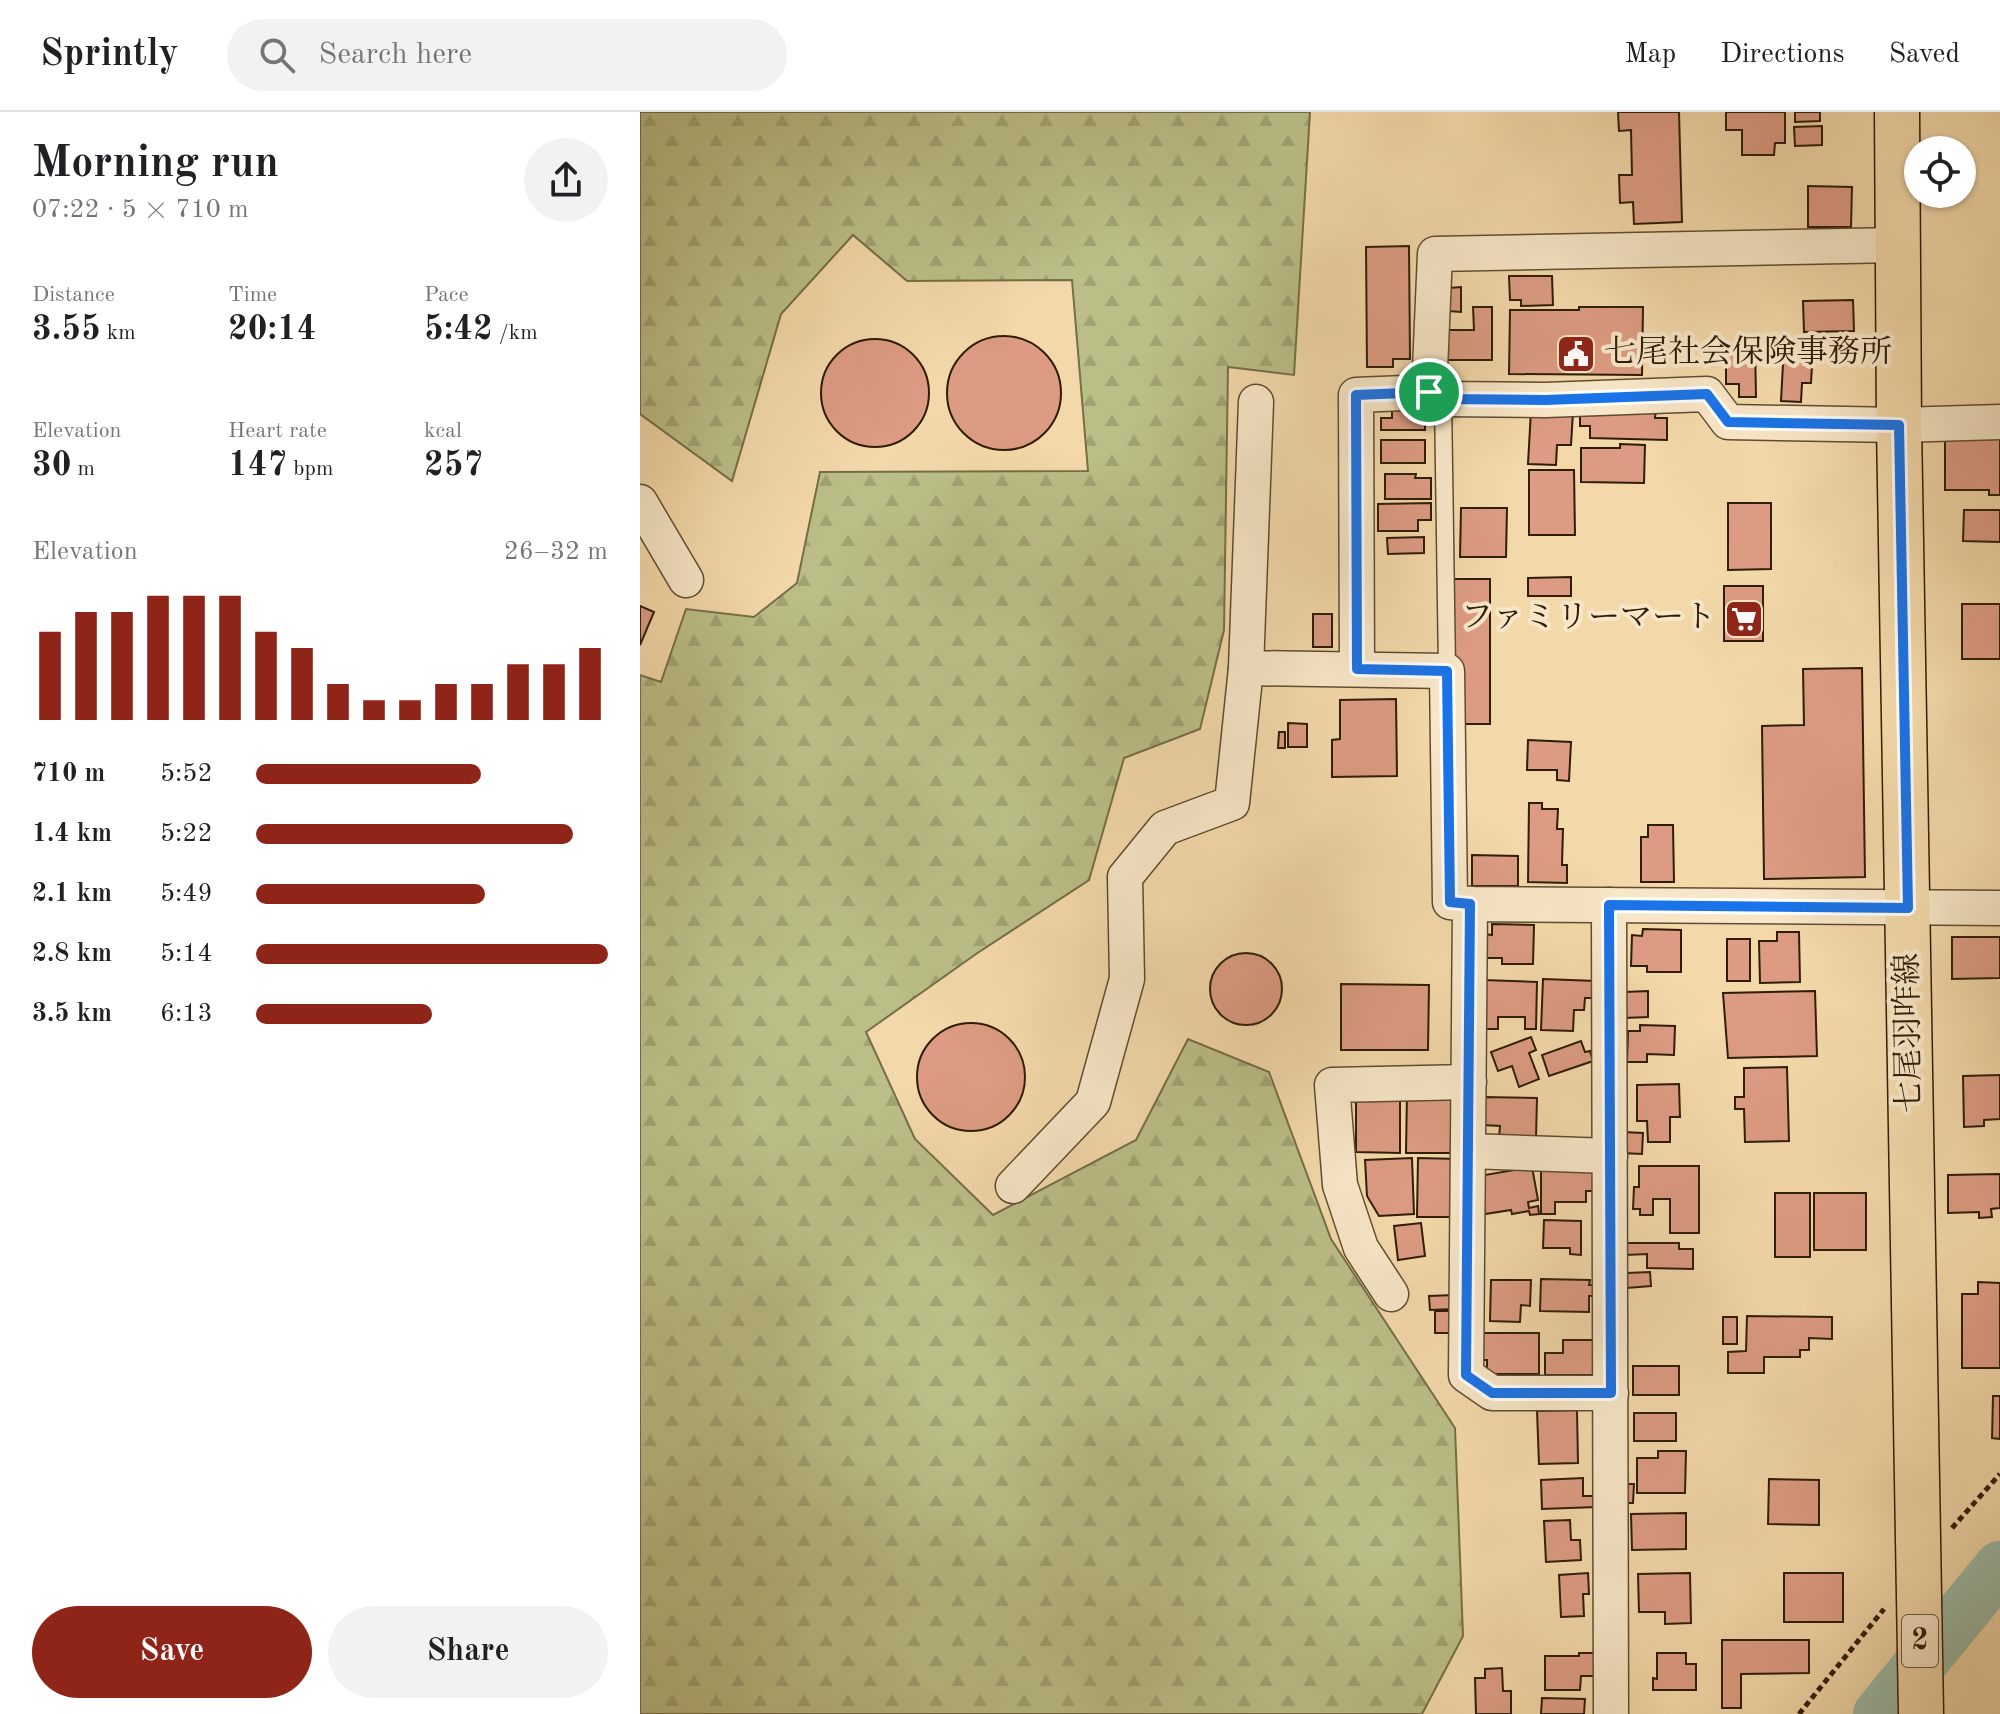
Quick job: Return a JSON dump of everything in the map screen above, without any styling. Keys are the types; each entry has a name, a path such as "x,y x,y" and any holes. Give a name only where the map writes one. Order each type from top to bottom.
{"main road":[{"name":"七尾羽咋線","path":"1897,112 1899,425 1921,1714"}],"street":[{"path":"1436,396 1435,254 1898,245"},
{"path":"1357,669 1356,395 1545,400 1707,394 1728,422 1899,425 2000,422"},
{"path":"1013,1186 1093,1102 1127,979 1125,877 1165,828 1232,803 1246,668 1256,402"},
{"path":"640,502 686,580"},
{"path":"1246,668 1447,671 1450,902 2000,908"},
{"path":"1470,904 1466,1375 1492,1393 1611,1393"},
{"path":"1609,905 1611,1713"},
{"path":"1391,1294 1361,1248 1340,1185 1332,1085 1469,1082"},
{"path":"1468,1151 1610,1156"}],"lane":[{"path":"1436,396 1447,671"}],"green space":[{"path":"640,112 1310,112 1294,375 1228,367 1224,630 1200,729 1124,758 1089,880 976,954 866,1032 915,1139 993,1215 1136,1140 1188,1039 1269,1072 1331,1239 1455,1428 1463,1636 1422,1714 640,1714 640,675 661,682 686,609 754,617 797,583 820,472 1088,471 1072,280 907,281 853,235 781,314 732,481 640,414"}],"building":[{"path":"1618,112 1679,112 1682,222 1634,224 1633,202 1620,203 1619,175 1632,175 1631,130 1619,131"},
{"path":"1726,112 1785,112 1785,143 1775,143 1774,155 1742,155 1742,130 1726,130"},
{"path":"1795,112 1820,112 1820,121 1795,122"},
{"path":"1822,126 1822,145 1795,146 1794,127"},
{"path":"1808,186 1852,187 1851,227 1808,227"},
{"path":"1409,246 1410,359 1393,359 1393,367 1367,367 1366,247"},
{"path":"1509,276 1552,276 1553,305 1521,306 1521,300 1510,300"},
{"path":"1461,287 1461,312 1449,311 1449,288"},
{"path":"1853,300 1854,331 1804,332 1803,301"},
{"path":"1473,307 1492,307 1492,360 1447,360 1447,330 1474,330"},
{"path":"1579,307 1643,307 1642,375 1509,374 1510,310 1579,310"},
{"path":"1004,336 1026,341 1044,353 1056,371 1061,393 1056,415 1044,433 1026,445 1004,450 982,445 964,433 952,415 947,393 952,371 964,353 982,341"},
{"path":"875,339 896,343 913,355 925,372 929,393 925,414 913,431 896,443 875,447 854,443 837,431 825,414 821,393 825,372 837,355 854,343"},
{"path":"1755,344 1756,397 1739,397 1739,384 1726,384 1726,345"},
{"path":"1784,345 1804,346 1803,364 1812,365 1811,383 1802,383 1801,402 1781,401"},
{"path":"1580,408 1656,409 1655,418 1667,418 1667,440 1590,438 1590,426 1580,426"},
{"path":"1392,409 1425,410 1425,430 1381,430 1381,418 1392,418"},
{"path":"1531,410 1573,412 1571,445 1557,445 1556,465 1528,464"},
{"path":"1945,438 2000,438 2000,495 1989,495 1989,490 1945,490"},
{"path":"1381,440 1425,440 1425,463 1381,463"},
{"path":"1620,444 1645,445 1644,483 1581,482 1581,448 1620,448"},
{"path":"1529,470 1574,470 1575,535 1529,535"},
{"path":"1385,474 1416,474 1415,478 1431,478 1431,499 1385,499"},
{"path":"1431,503 1431,520 1418,520 1418,531 1378,531 1378,504"},
{"path":"1728,503 1771,503 1771,569 1728,570"},
{"path":"1461,508 1507,508 1506,557 1460,557"},
{"path":"1964,510 2000,510 2000,542 1963,541"},
{"path":"1424,537 1424,553 1388,554 1387,538"},
{"path":"1571,577 1571,596 1528,596 1528,578"},
{"path":"1452,579 1490,579 1490,724 1451,724"},
{"path":"1724,586 1763,586 1763,641 1724,641"},
{"path":"1962,604 2000,604 2000,659 1962,659"},
{"path":"640,606 654,612 640,645"},
{"path":"1313,614 1332,614 1332,647 1313,647"},
{"path":"1862,668 1865,877 1764,879 1762,726 1804,725 1803,669"},
{"path":"1396,699 1397,776 1332,777 1332,740 1340,739 1340,700"},
{"path":"1288,723 1307,724 1307,747 1288,747"},
{"path":"1279,732 1285,732 1285,748 1278,748"},
{"path":"1528,740 1571,742 1569,781 1557,780 1557,770 1527,770"},
{"path":"1529,803 1542,803 1542,809 1558,809 1557,829 1563,829 1562,865 1567,865 1567,883 1528,882"},
{"path":"1648,825 1673,825 1674,882 1641,882 1641,837 1648,837"},
{"path":"1472,855 1518,856 1518,886 1472,886"},
{"path":"1492,924 1534,925 1533,964 1502,964 1502,958 1484,958 1484,934 1492,935"},
{"path":"1643,929 1681,930 1681,972 1647,972 1647,966 1631,966 1632,935 1642,936"},
{"path":"1777,932 1799,932 1800,982 1760,983 1759,941 1777,941"},
{"path":"1952,937 2000,937 2000,978 1952,979"},
{"path":"1727,939 1750,939 1750,981 1727,981"},
{"path":"1246,953 1266,959 1276,969 1282,989 1276,1009 1266,1019 1246,1025 1226,1019 1216,1009 1210,989 1216,969 1226,959"},
{"path":"1543,979 1596,981 1595,998 1585,998 1584,1010 1574,1010 1573,1031 1541,1030"},
{"path":"1483,980 1537,982 1536,1029 1525,1029 1525,1017 1498,1017 1498,1029 1482,1029"},
{"path":"1341,984 1429,985 1428,1050 1341,1050"},
{"path":"1648,991 1648,1017 1624,1018 1624,992"},
{"path":"1815,991 1817,1056 1728,1058 1723,993"},
{"path":"971,1023 992,1027 1009,1039 1021,1056 1025,1077 1021,1098 1009,1115 992,1127 971,1131 950,1127 933,1115 921,1098 917,1077 921,1056 933,1039 950,1027"},
{"path":"1640,1025 1675,1026 1674,1055 1647,1054 1647,1062 1627,1062 1628,1031 1640,1031"},
{"path":"1531,1037 1536,1050 1529,1053 1539,1079 1519,1087 1512,1066 1498,1071 1491,1052"},
{"path":"1581,1041 1585,1052 1590,1051 1593,1061 1549,1076 1542,1055"},
{"path":"1787,1067 1789,1141 1745,1142 1744,1109 1735,1109 1735,1097 1744,1097 1744,1068"},
{"path":"2000,1075 2000,1119 1984,1120 1984,1126 1964,1127 1963,1076"},
{"path":"1679,1084 1680,1117 1670,1117 1670,1142 1648,1142 1647,1121 1637,1121 1637,1085"},
{"path":"1407,1092 1460,1097 1460,1116 1451,1117 1451,1153 1406,1153"},
{"path":"1483,1097 1537,1098 1536,1138 1499,1138 1500,1126 1483,1125"},
{"path":"1356,1101 1400,1101 1400,1153 1356,1152"},
{"path":"1623,1132 1643,1133 1642,1154 1622,1153"},
{"path":"1412,1158 1414,1214 1379,1216 1367,1196 1365,1160"},
{"path":"1418,1158 1459,1159 1458,1217 1417,1217"},
{"path":"1541,1166 1595,1171 1595,1191 1586,1191 1586,1202 1555,1202 1555,1214 1541,1214"},
{"path":"1639,1166 1699,1166 1699,1233 1670,1233 1670,1199 1653,1199 1653,1215 1640,1215 1640,1209 1633,1209 1634,1187 1639,1187"},
{"path":"1532,1167 1538,1200 1528,1202 1529,1208 1538,1206 1539,1214 1530,1215 1529,1211 1512,1214 1511,1210 1485,1214 1479,1176"},
{"path":"2000,1174 2000,1208 1991,1209 1992,1217 1979,1218 1979,1212 1948,1213 1948,1175"},
{"path":"1775,1193 1810,1193 1810,1257 1775,1257"},
{"path":"1814,1193 1866,1193 1866,1250 1814,1250"},
{"path":"1544,1220 1581,1221 1581,1255 1570,1254 1570,1248 1543,1248"},
{"path":"1421,1223 1425,1256 1398,1260 1394,1226"},
{"path":"1627,1243 1679,1243 1679,1249 1693,1249 1693,1269 1647,1268 1647,1254 1626,1255"},
{"path":"1650,1272 1651,1286 1627,1288 1627,1273"},
{"path":"1541,1279 1590,1280 1589,1285 1595,1285 1595,1296 1589,1296 1589,1312 1540,1311"},
{"path":"1491,1280 1531,1280 1530,1306 1521,1305 1520,1322 1490,1321"},
{"path":"1978,1282 2000,1283 2000,1368 1962,1368 1962,1294 1978,1294"},
{"path":"1453,1295 1454,1309 1430,1310 1429,1296"},
{"path":"1435,1311 1460,1311 1460,1333 1435,1333"},
{"path":"1747,1316 1832,1317 1832,1339 1809,1338 1809,1350 1800,1350 1800,1357 1764,1357 1764,1373 1728,1373 1728,1352 1746,1351"},
{"path":"1723,1317 1737,1317 1737,1344 1723,1344"},
{"path":"1481,1333 1539,1333 1539,1374 1487,1374 1487,1360 1480,1360"},
{"path":"1563,1340 1595,1340 1594,1375 1545,1375 1545,1353 1563,1353"},
{"path":"1633,1366 1679,1366 1679,1395 1633,1395"},
{"path":"1993,1396 2000,1396 2000,1439 1992,1438"},
{"path":"1577,1410 1578,1463 1539,1464 1537,1411"},
{"path":"1634,1413 1676,1413 1676,1441 1634,1441"},
{"path":"1658,1451 1686,1451 1685,1493 1637,1493 1637,1458 1658,1458"},
{"path":"1583,1478 1583,1496 1595,1496 1596,1507 1542,1509 1541,1480"},
{"path":"1769,1479 1819,1480 1819,1525 1768,1524"},
{"path":"1624,1484 1634,1484 1633,1503 1624,1503"},
{"path":"1686,1513 1686,1549 1632,1550 1631,1514"},
{"path":"1570,1520 1571,1540 1580,1540 1581,1560 1546,1562 1544,1521"},
{"path":"1588,1573 1589,1594 1583,1594 1584,1616 1561,1617 1559,1575"},
{"path":"1690,1573 1691,1623 1665,1624 1665,1612 1639,1612 1638,1574"},
{"path":"1784,1573 1843,1573 1843,1622 1784,1622"},
{"path":"1722,1640 1809,1640 1809,1673 1741,1674 1741,1708 1722,1708"},
{"path":"1579,1653 1594,1653 1594,1676 1581,1676 1580,1690 1545,1690 1545,1656 1579,1656"},
{"path":"1657,1653 1686,1653 1686,1664 1696,1664 1696,1690 1653,1690 1653,1678 1657,1679"},
{"path":"1502,1668 1503,1691 1511,1691 1511,1714 1476,1714 1475,1678 1485,1678 1485,1669"},
{"path":"1542,1698 1585,1699 1584,1714 1541,1714"}],"waterway":[{"path":"1879,1714 2000,1567"}],"place":[{"name":"七尾社会保険事務所","path":"1576,354"},
{"name":"ファミリーマート","path":"1744,619"}],"route":[{"path":"1429,392 1443,399 1545,400 1707,394 1728,422 1899,425 1908,908 1609,905 1611,1393 1492,1393 1466,1375 1470,904 1450,902 1447,671 1357,669 1356,395 1429,392"}]}
